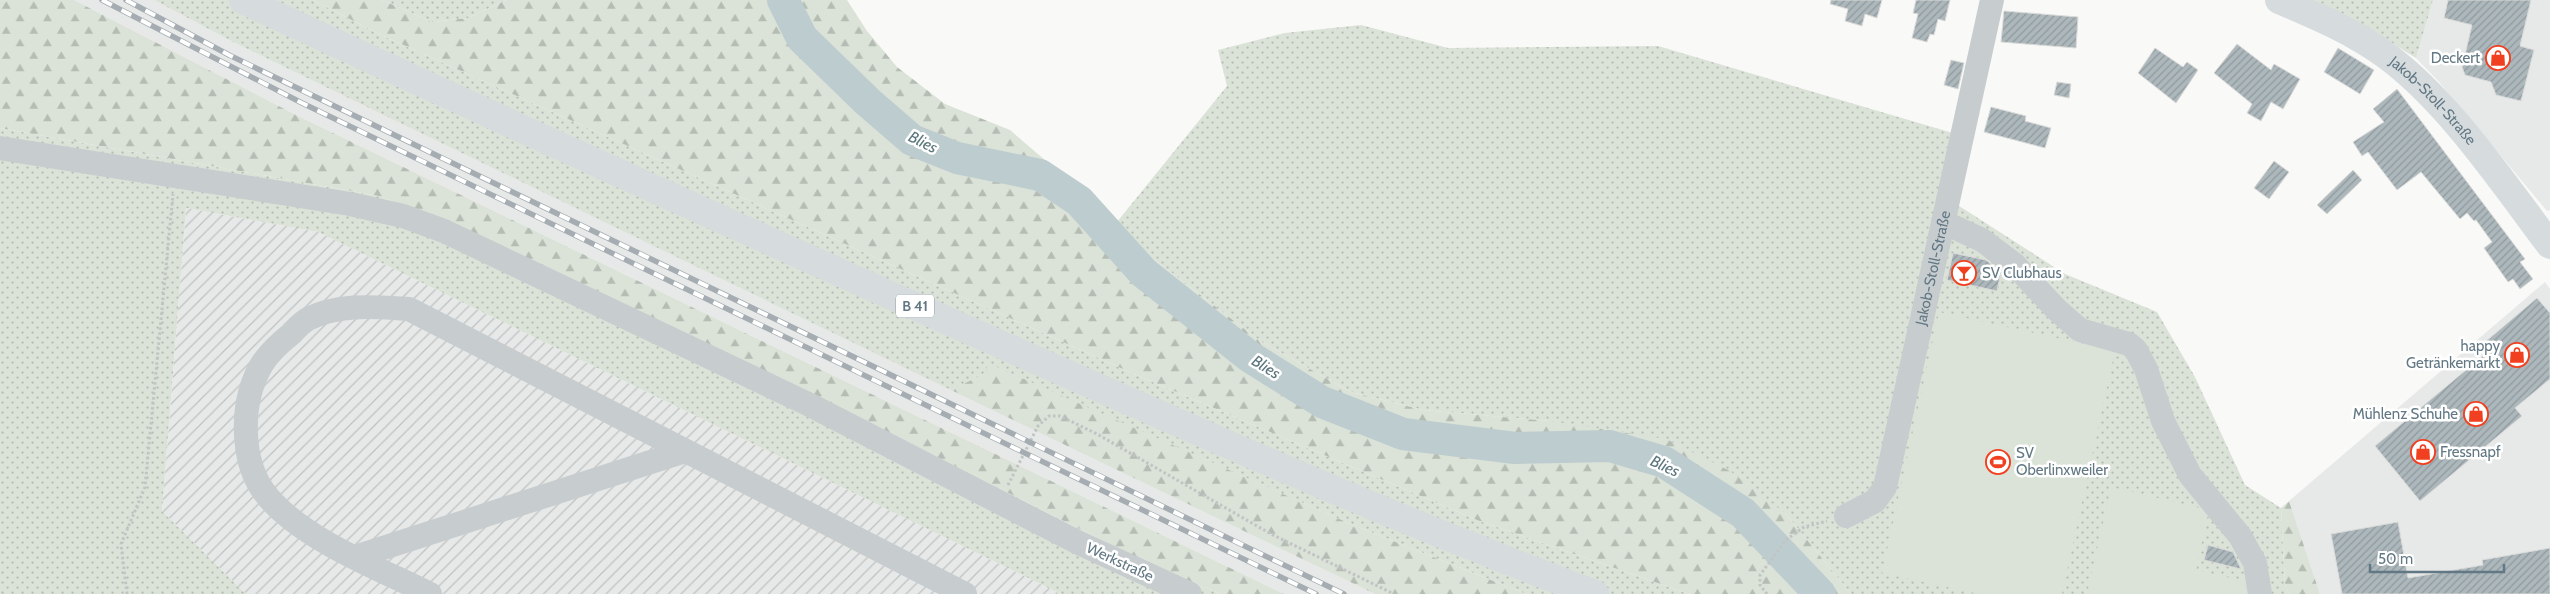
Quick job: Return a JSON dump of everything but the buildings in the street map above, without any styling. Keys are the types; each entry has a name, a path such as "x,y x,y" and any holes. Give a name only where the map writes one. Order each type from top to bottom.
{"main road":[{"name":"B 41","path":"243,0 454,99 1165,417 1354,500 1477,550 1595,594"},
{"name":"Jakob-Stoll-Straße","path":"2279,0 2345,31 2384,54 2412,77 2436,100 2550,245"}],"street":[{"name":"Jakob-Stoll-Straße","path":"1846,516 1875,501 1885,487 1992,0"},
{"name":"Werkstraße","path":"0,148 175,174 350,204 403,216 444,231 808,404 1077,542 1190,594"},
{"path":"1943,222 1982,240 2014,264 2056,309 2080,330 2129,344 2136,350 2146,369 2163,421 2190,475 2240,536 2255,563 2260,594"},
{"path":"430,594 332,546 292,520 267,496 250,463 245,423 249,393 262,363 283,340 307,319 340,309 376,307 409,309 965,594"},
{"path":"355,557 685,451"}],"path":[{"path":"127,594 121,544 145,487 175,174"},
{"path":"1014,474 1038,426 1049,416 1060,416 1097,434 1272,534 1394,594"},
{"path":"1767,594 1760,585 1759,580 1767,565 1786,540 1804,527 1846,516"}],"shaded area":[{"path":"74,0 154,0 235,43 1375,594 1284,594 296,115"},
{"path":"2433,0 2550,0 2550,210 2547,211 2439,82 2416,58"},
{"path":"186,208 318,232 1061,594 246,594 162,511"},
{"path":"2545,282 2550,289 2550,594 2320,594 2289,501"}],"green space":[{"path":"0,0 74,0 296,115 1284,594 1221,594 1167,573 814,395 447,224 379,196 0,128"},
{"path":"154,0 313,0 377,33 1134,374 1477,520 1689,594 1526,594 1353,525 988,364 987,373 951,390 235,43"},
{"path":"313,0 382,0 432,22 468,18 507,0 847,0 867,31 897,67 945,104 1010,130 1117,222 1141,249 1260,341 1351,392 1423,410 1550,421 1666,439 1730,471 1786,514 1851,594 1689,594 1477,520 1134,374 377,33"},
{"path":"382,0 507,0 468,18 432,22"},
{"path":"2315,0 2433,0 2416,58 2356,21"},
{"path":"1361,25 1448,48 1658,46 1956,134 1942,195 2065,274 2157,312 2195,377 2245,485 2281,508 2285,585 2289,594 1851,594 1786,514 1550,421 1423,410 1351,392 1260,341 1141,249 1117,222 1227,86 1218,50 1285,33"},
{"path":"0,128 379,196 447,224 814,395 1167,573 1221,594 1061,594 318,232 186,208 162,511 246,594 0,594"},
{"name":"SV Oberlinxweiler","path":"1939,312 2115,351 2062,594 1979,594 1882,573"},
{"path":"988,363 1353,525 1526,594 1375,594 951,390 986,373"},
{"path":"2111,487 2209,510 2196,570 2248,582 2245,594 2087,594"},
{"path":"2289,501 2320,594 2289,594 2285,585 2281,508"}],"waterway":[{"name":"Blies","path":"783,0 802,38 868,102 912,140 957,158 1040,175 1079,201 1144,273 1250,357 1322,402 1403,434 1515,448 1610,446 1664,462 1743,513 1820,594"}],"railway":[{"path":"102,0 302,103 1316,594"},
{"path":"126,0 229,55 1344,594"}],"place":[{"name":"Deckert","path":"2498,58"},
{"name":"SV Clubhaus","path":"1964,273"},
{"name":"happy Getränkemarkt","path":"2517,355"},
{"name":"Mühlenz Schuhe","path":"2476,414"},
{"name":"Fressnapf","path":"2423,452"},
{"name":"SV Oberlinxweiler","path":"1998,462"}]}
